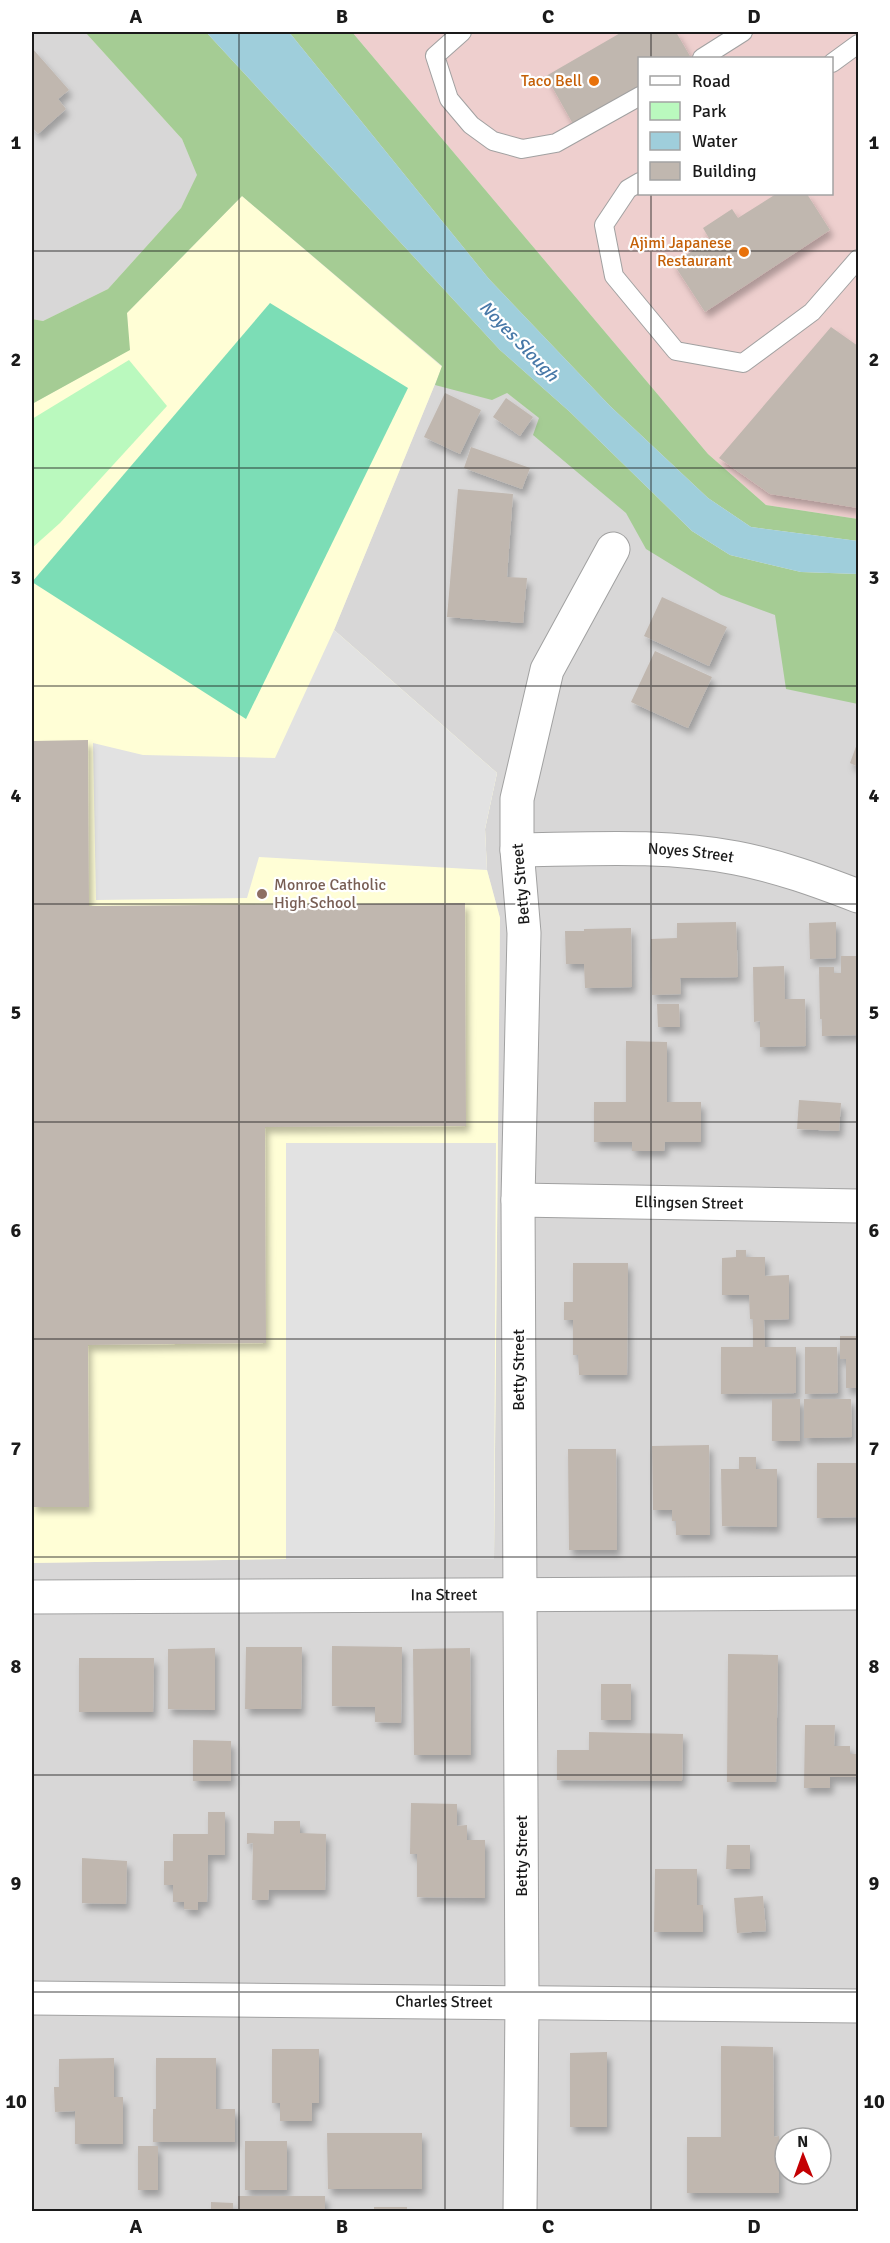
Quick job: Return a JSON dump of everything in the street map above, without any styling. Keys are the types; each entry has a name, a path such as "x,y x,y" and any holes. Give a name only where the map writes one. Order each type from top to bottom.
{"street":[{"name":"Betty Street","path":"520,2211 522,2003 518,1200 524,933 517,850 517,799 547,670 613,549"},
{"name":"Noyes Street","path":"517,850 629,848 684,851 737,858 812,879 858,896"},
{"name":"Ellingsen Street","path":"518,1200 858,1206"},
{"name":"Ina Street","path":"32,1597 858,1593"},
{"name":"Charles Street","path":"32,1998 858,2006"}],"lane":[{"path":"462,32 435,56 449,99 471,125 493,141 522,149 556,143 638,97"},
{"path":"704,57 743,32"},
{"path":"833,62 858,44"},
{"path":"638,183 628,189 603,225 614,276 676,351 743,363 812,312 858,259"}],"shaded area":[{"path":"32,32 85,32 182,139 198,175 181,208 108,289 43,321 32,319"},
{"path":"85,32 206,32 500,350 570,412 692,531 730,555 801,572 858,574 858,704 786,689 775,615 721,595 646,549 626,513 533,435 539,418 507,393 492,400 435,385 442,366 242,196 127,313 130,350 32,404 32,319 43,321 108,289 181,208 197,175 182,139"},
{"path":"289,32 352,32 708,454 766,505 858,519 858,541 751,527 708,498 610,406 489,279"},
{"path":"352,32 858,32 858,519 766,505 708,454"},
{"name":"Monroe Catholic High School","path":"242,196 442,367 334,630 497,773 485,829 487,870 500,918 494,1559 286,1559 32,1563 32,404 129,350 127,313"},
{"path":"442,367 507,393 609,471 690,545 858,598 858,2211 32,2211 32,1563 286,1559 494,1559 500,918 487,870 485,829 497,773 334,630"},
{"path":"334,630 497,773 485,829 487,870 259,857 247,898 96,900 93,743 143,755 275,758"},
{"path":"286,1143 496,1143 494,1559 286,1559"}],"green space":[{"path":"270,303 408,388 246,719 32,582"},
{"path":"129,360 167,406 60,523 32,548 32,419"}],"water":[{"name":"Noyes Slough","path":"206,32 289,32 489,279 610,406 708,498 751,527 858,541 858,574 801,572 730,555 692,531 570,412 500,350"}],"building":[{"name":"Taco Bell","path":"622,32 676,32 690,56 638,57 638,86 573,124 546,76"},
{"path":"32,48 69,90 58,99 66,109 38,134 32,127"},
{"name":"Ajimi Japanese Restaurant","path":"774,195 808,195 830,230 705,312 673,263 710,240 703,228 732,209 738,218"},
{"path":"831,327 858,346 858,508 770,494 719,458"},
{"path":"445,393 481,410 460,454 424,437"},
{"path":"506,398 533,417 520,436 493,417"},
{"path":"471,447 530,468 522,489 464,468"},
{"path":"458,489 513,494 507,577 527,578 523,623 447,617"},
{"path":"662,597 727,627 709,666 644,636"},
{"path":"655,651 712,677 688,728 631,702"},
{"path":"88,740 89,906 465,903 466,1126 265,1127 266,1343 88,1345 89,1507 32,1507 32,741"},
{"path":"858,741 858,767 850,763"},
{"path":"736,922 738,977 680,978 681,994 652,995 651,939 677,938 677,923"},
{"path":"836,922 836,958 810,959 809,923"},
{"path":"631,928 632,987 585,988 584,964 566,964 565,931"},
{"path":"841,956 858,956 858,1035 822,1036 819,967 834,967 834,973 841,973"},
{"path":"784,966 785,999 805,999 806,1046 760,1047 760,1021 754,1022 753,967"},
{"path":"657,1004 679,1004 680,1027 658,1027"},
{"path":"626,1041 667,1042 667,1102 701,1102 701,1142 665,1142 664,1151 632,1151 632,1142 594,1142 594,1102 626,1102"},
{"path":"799,1100 841,1103 839,1131 797,1129"},
{"path":"736,1250 746,1250 746,1257 765,1257 765,1276 789,1275 789,1319 764,1320 765,1347 796,1347 796,1393 721,1394 721,1347 753,1347 753,1319 750,1319 749,1295 722,1295 722,1258 736,1257"},
{"path":"573,1263 628,1263 627,1375 579,1375 578,1355 573,1355 573,1320 564,1320 564,1302 573,1302"},
{"path":"840,1336 858,1336 858,1388 846,1388 846,1359 840,1359"},
{"path":"805,1347 837,1347 838,1393 805,1394"},
{"path":"772,1399 800,1399 800,1441 772,1441"},
{"path":"804,1399 851,1399 852,1437 804,1438"},
{"path":"709,1445 710,1535 676,1535 676,1521 672,1521 672,1510 653,1510 652,1446"},
{"path":"568,1449 616,1449 617,1550 569,1550"},
{"path":"739,1457 756,1457 756,1469 777,1469 777,1527 722,1526 721,1469 739,1469"},
{"path":"817,1463 858,1463 858,1517 817,1518"},
{"path":"332,1646 402,1647 401,1723 375,1722 375,1707 332,1706"},
{"path":"246,1647 302,1647 301,1709 245,1709"},
{"path":"215,1648 215,1710 168,1709 168,1649"},
{"path":"470,1648 471,1755 414,1755 413,1649"},
{"path":"728,1654 778,1655 776,1782 727,1782"},
{"path":"79,1658 154,1658 153,1712 79,1712"},
{"path":"601,1684 631,1684 631,1720 601,1720"},
{"path":"805,1725 835,1725 834,1746 850,1746 850,1754 858,1754 858,1777 830,1777 830,1788 804,1788"},
{"path":"589,1732 683,1734 682,1781 557,1780 557,1750 589,1750"},
{"path":"193,1740 231,1741 231,1781 193,1781"},
{"path":"411,1803 457,1804 457,1826 467,1825 467,1840 485,1840 485,1898 417,1897 417,1854 410,1854"},
{"path":"208,1812 225,1812 225,1855 208,1855 207,1902 198,1902 198,1910 184,1909 184,1902 173,1902 173,1885 164,1885 164,1861 173,1861 173,1834 208,1834"},
{"path":"274,1821 300,1821 300,1833 326,1834 325,1890 269,1890 268,1900 252,1900 253,1843 247,1844 247,1833 274,1834"},
{"path":"727,1845 750,1845 750,1869 726,1869"},
{"path":"82,1858 127,1861 126,1904 82,1903"},
{"path":"655,1869 697,1869 697,1905 703,1905 703,1932 654,1932"},
{"path":"763,1896 766,1931 737,1933 734,1898"},
{"path":"721,2046 773,2047 773,2186 779,2186 779,2193 687,2193 687,2137 721,2137"},
{"path":"272,2049 319,2049 319,2103 312,2103 312,2121 280,2121 280,2103 272,2103"},
{"path":"607,2052 607,2127 570,2127 570,2053"},
{"path":"114,2058 114,2097 123,2097 123,2144 75,2144 75,2111 55,2112 54,2087 59,2087 59,2059"},
{"path":"156,2058 216,2058 216,2109 235,2109 235,2142 153,2142 153,2109 156,2109"},
{"path":"327,2133 422,2133 422,2189 328,2189"},
{"path":"245,2141 287,2141 287,2190 245,2190"},
{"path":"138,2146 158,2146 158,2190 138,2190"},
{"path":"238,2196 325,2196 325,2212 238,2212"},
{"path":"211,2202 233,2203 233,2212 211,2212"},
{"path":"374,2207 407,2207 407,2212 374,2212"}],"place":[{"name":"Taco Bell","path":"594,81"},
{"name":"Ajimi Japanese Restaurant","path":"744,252"},
{"name":"Monroe Catholic High School","path":"262,894"}]}
